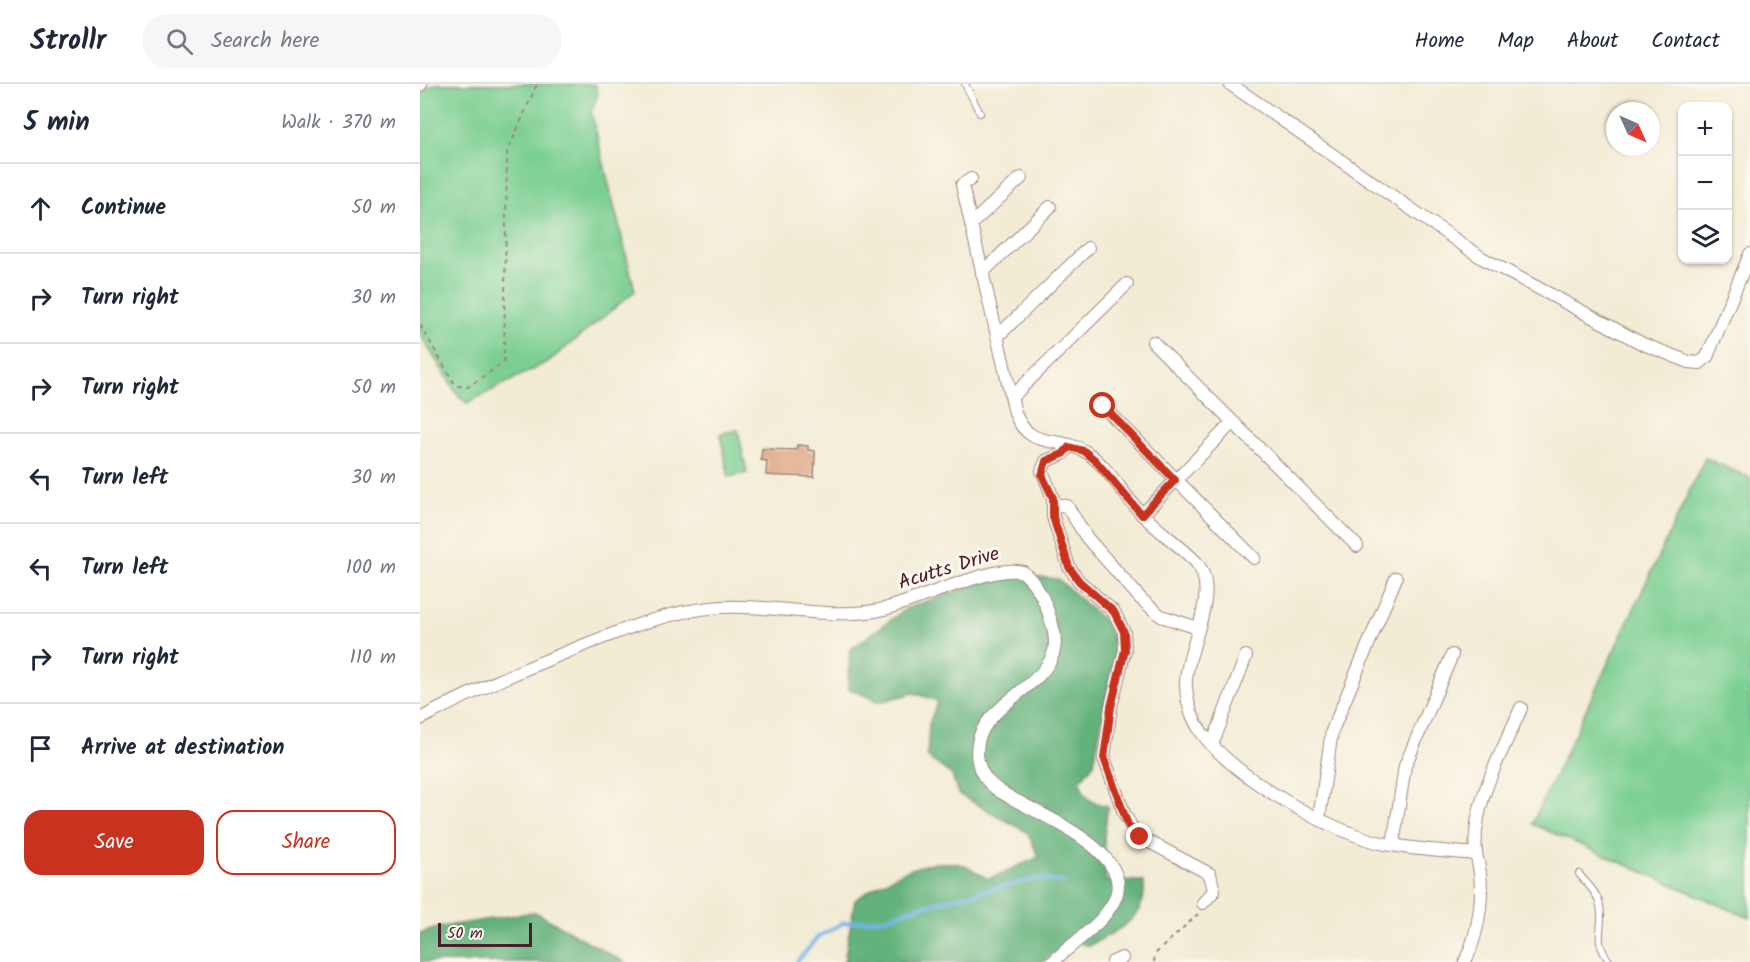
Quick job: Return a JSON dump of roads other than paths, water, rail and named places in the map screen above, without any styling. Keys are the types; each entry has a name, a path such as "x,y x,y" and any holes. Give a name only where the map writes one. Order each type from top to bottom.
{"street":[{"path":"1230,84 1482,258 1643,344 1689,362 1700,363 1707,357 1750,254"},
{"path":"971,224 1021,178"},
{"path":"971,179 962,185 1012,397 1018,419 1025,431 1084,451 1095,460 1142,515 1201,570 1206,590 1187,672 1187,696 1192,717 1212,745 1244,773 1319,819 1339,828 1393,845 1476,854"},
{"path":"982,273 1050,207"},
{"path":"998,336 1088,248"},
{"path":"1012,397 1127,284"},
{"path":"1153,342 1357,546"},
{"path":"1103,406 1254,558"},
{"path":"1142,515 1233,422"},
{"path":"1069,447 1063,454 1046,461 1043,467 1042,475 1052,493 1053,517 1069,567 1079,581 1114,612 1124,632 1125,650 1111,707 1104,758 1107,769 1133,832 1210,874 1214,891 1203,903"},
{"path":"1053,504 1067,506 1097,551 1148,605 1161,615 1198,628"},
{"name":"Acutts Drive","path":"420,719 507,676 662,616 735,607 828,614 869,611 900,605 1000,570 1023,572 1040,591 1048,609 1054,633 1053,653 1044,669 986,724 978,743 979,766 985,778 999,791 1051,817 1087,842 1110,865 1117,886 1115,898 1106,913 1053,962"},
{"path":"1319,819 1332,731 1396,578"},
{"path":"1393,845 1405,766 1452,655"},
{"path":"1212,745 1246,656"},
{"path":"1466,962 1478,922 1480,873 1476,854 1477,823 1481,805 1521,708"}],"lane":[{"path":"965,84 980,113"},
{"path":"1579,874 1594,892 1600,904 1602,917 1598,941 1610,962"}],"waterway":[{"path":"797,962 818,937 843,923 886,918 917,907 1035,879 1064,882"}]}
